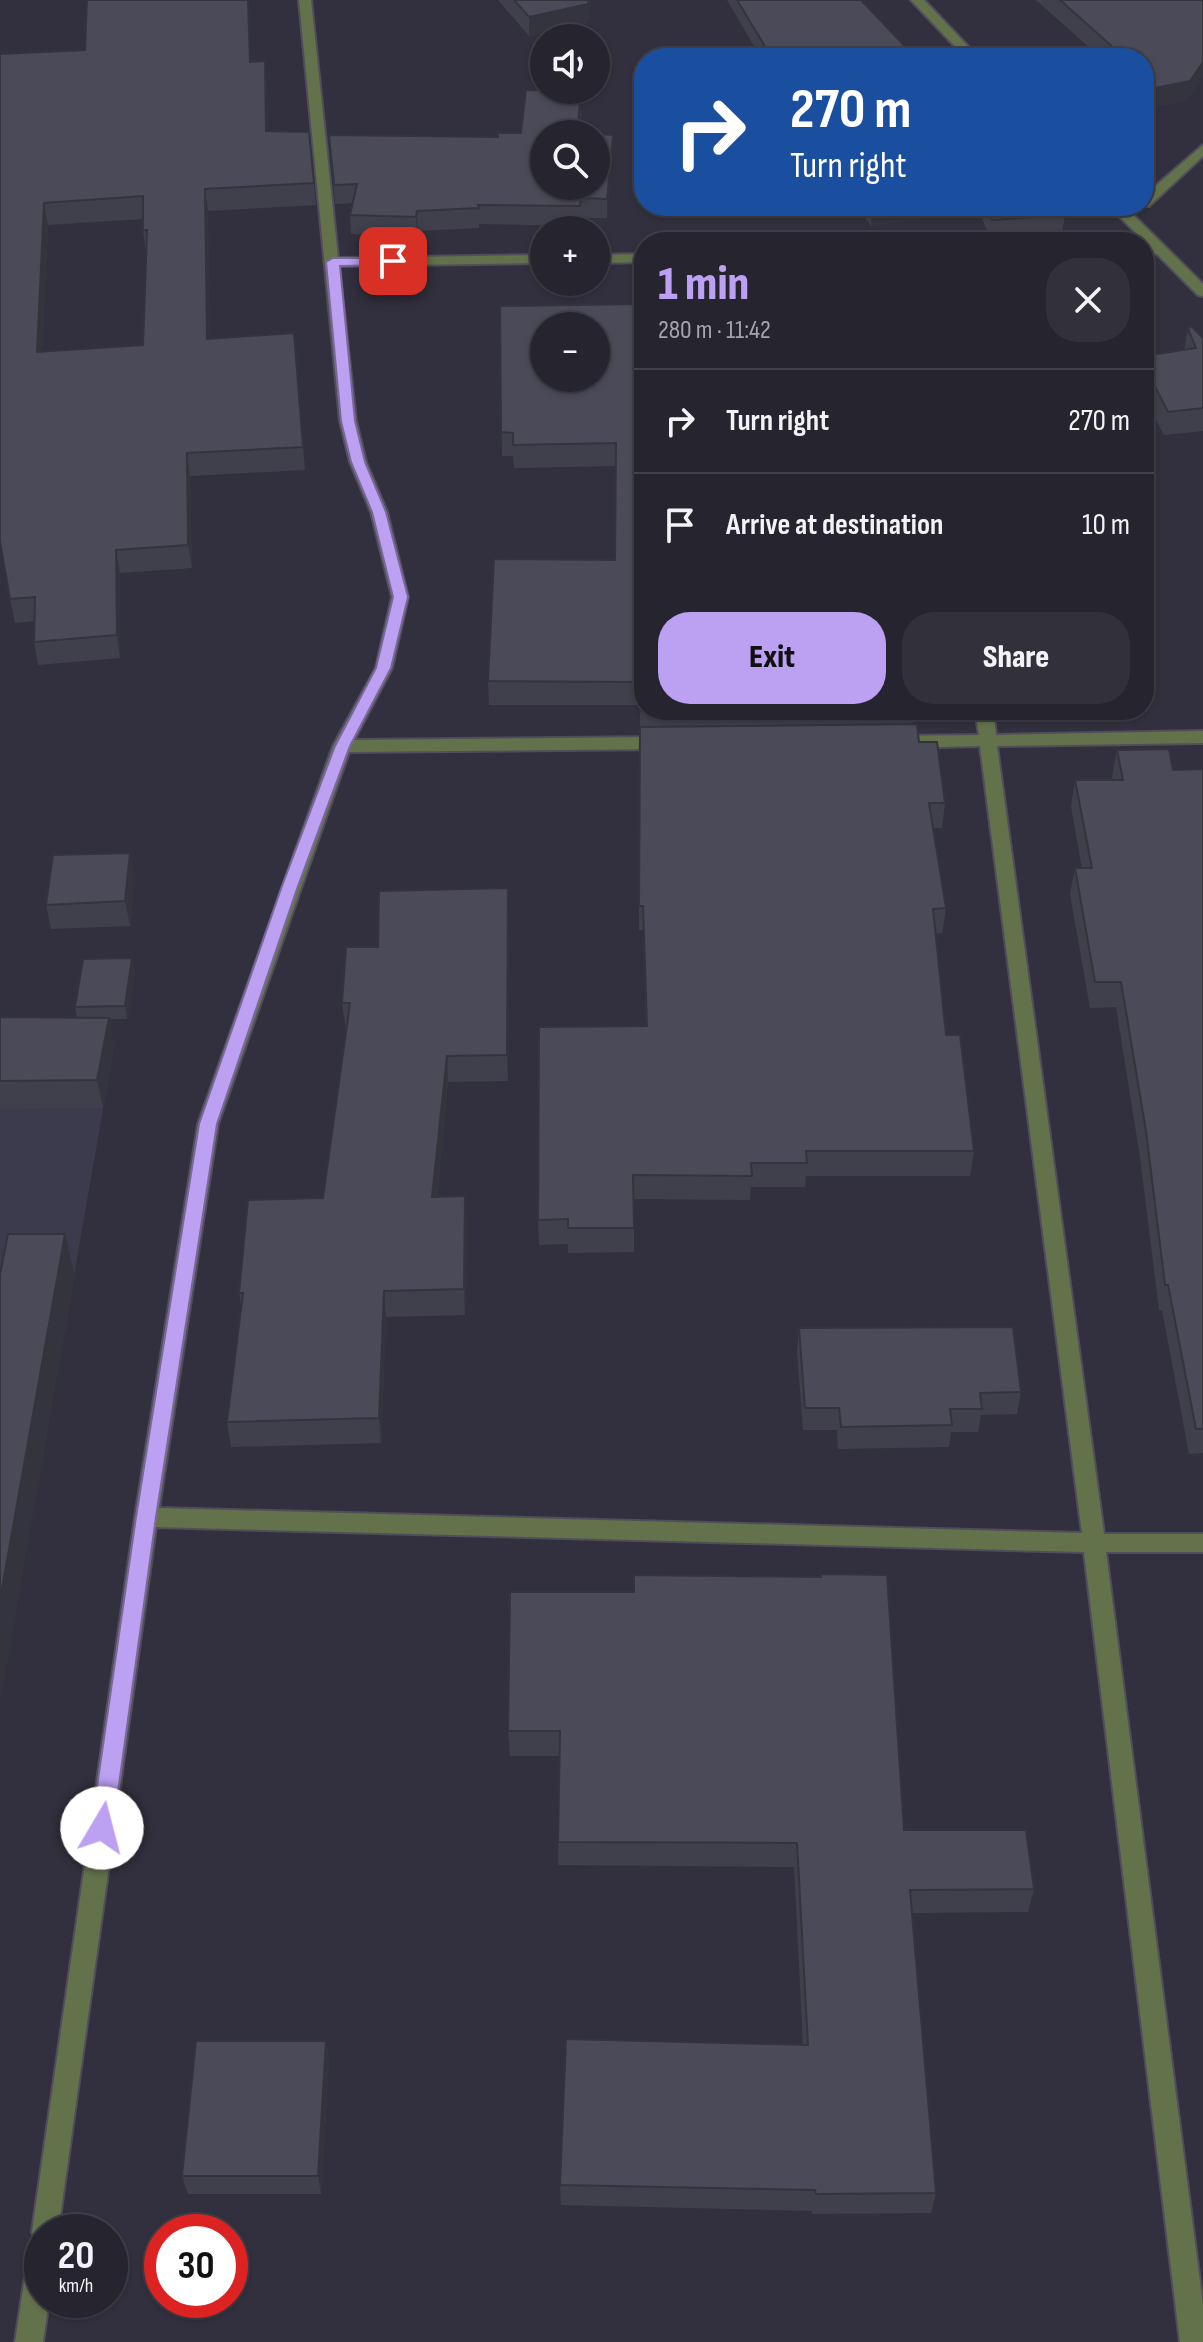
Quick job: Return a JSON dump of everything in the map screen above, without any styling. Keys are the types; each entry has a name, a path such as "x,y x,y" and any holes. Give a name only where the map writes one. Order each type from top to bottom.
{"street":[{"path":"48,2214 146,1517 208,1124 342,746 384,668 400,597 379,512 358,462 348,421 305,0"},
{"path":"917,0 963,48"},
{"path":"1154,194 1203,149"},
{"path":"1128,218 1142,232"},
{"path":"1154,243 1203,292"},
{"path":"1154,250 1161,250"},
{"path":"610,259 634,258"},
{"path":"333,262 530,259"},
{"path":"985,720 1094,1543 1194,2342"},
{"path":"878,742 1203,737"},
{"path":"342,746 689,743"},
{"path":"146,1517 1094,1543 1203,1543"},
{"path":"29,2342 32,2318"}],"shaded area":[{"path":"0,1045 114,1046 0,1701"}],"building":[{"path":"87,0 248,0 250,62 265,61 266,131 309,132 314,183 205,189 207,339 294,333 303,447 187,453 188,545 116,550 117,635 34,642 35,597 10,599 0,541 0,54 85,50","holes":["143,196 143,230 147,230 143,345 37,352 44,203"]},
{"path":"514,0 588,0 588,4 529,17"},
{"path":"737,0 861,0 907,48 766,48"},
{"path":"1060,0 1203,0 1203,62 1190,81 1154,88 1154,48 1114,48"},
{"path":"526,90 530,90 530,104 580,104 578,120 530,120 530,200 581,200 580,206 478,205 479,208 417,211 416,217 350,215 357,184 334,185 329,135 498,137 498,133 521,133"},
{"path":"610,135 613,135 610,167"},
{"path":"990,216 1050,216 992,220"},
{"path":"634,304 634,682 488,681 494,559 615,560 616,443 513,445 513,433 501,432 500,306"},
{"path":"1191,326 1203,338 1203,408 1168,412 1154,385 1154,354 1196,348 1188,329"},
{"path":"917,724 919,742 937,742 945,803 929,803 946,908 933,909 946,1035 960,1035 974,1151 806,1151 807,1163 751,1163 752,1176 633,1175 634,1228 568,1228 568,1219 538,1220 539,1027 647,1026 643,906 639,906 640,727"},
{"path":"1169,749 1173,770 1203,769 1203,1429 1196,1429 1168,1285 1165,1285 1146,1131 1121,982 1095,982 1075,868 1092,868 1075,780 1123,780 1117,750"},
{"path":"130,853 125,901 46,905 53,855"},
{"path":"508,888 507,1055 447,1056 432,1197 465,1196 464,1289 384,1291 379,1418 227,1422 243,1293 239,1293 248,1200 323,1198 350,1003 342,1003 346,947 378,947 379,891"},
{"path":"132,958 125,1006 75,1007 83,959"},
{"path":"0,1017 109,1018 97,1080 0,1081"},
{"path":"8,1234 65,1234 0,1600 0,1274"},
{"path":"1013,1327 1021,1392 980,1393 982,1409 950,1409 952,1425 841,1427 839,1408 805,1408 799,1328"},
{"path":"820,1574 887,1575 904,1830 1026,1830 1034,1889 910,1890 936,2193 816,2194 815,2190 560,2185 566,2039 808,2045 797,1843 558,1842 560,1731 508,1731 510,1592 634,1592 634,1575 821,1577"},
{"path":"196,2041 326,2041 318,2176 182,2176"}],"route":[{"path":"102,1828 146,1517 208,1124 342,746 384,668 400,597 379,512 358,462 348,421 333,262 393,261"}]}
